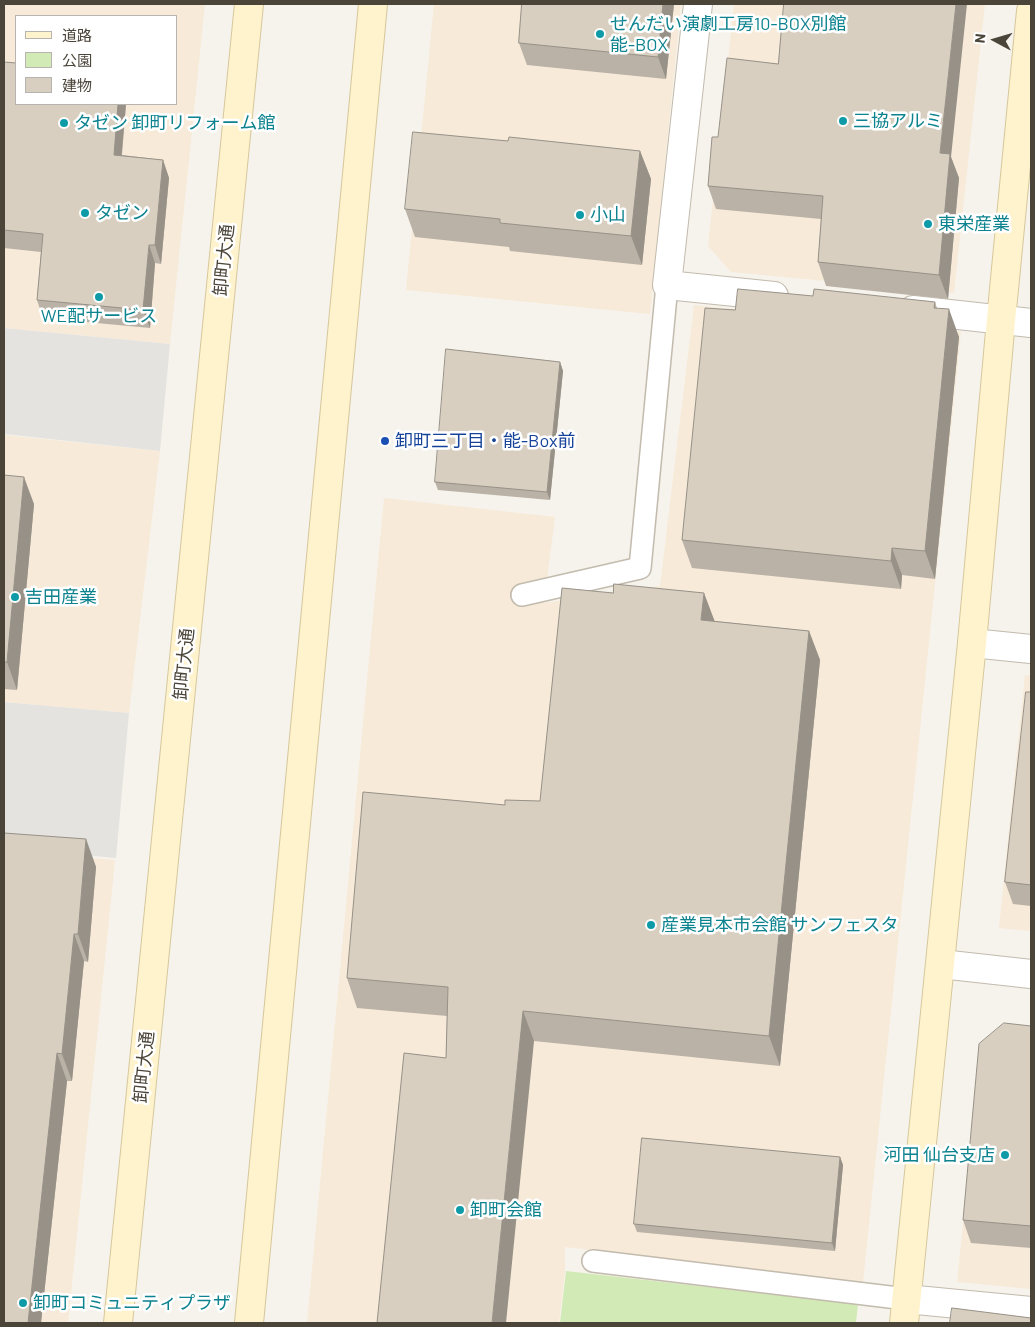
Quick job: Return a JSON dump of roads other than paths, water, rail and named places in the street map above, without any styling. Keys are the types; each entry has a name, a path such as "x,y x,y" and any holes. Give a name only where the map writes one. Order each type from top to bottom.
{"street":[{"name":"卸町大通","path":"118,1323 249,4"},
{"path":"249,1323 373,4"},
{"path":"698,4 667,285 794,298"},
{"path":"1031,11 941,964 905,1311 1031,1311"},
{"path":"892,308 1031,324"},
{"path":"972,643 1031,649"},
{"path":"941,964 1031,974"}],"lane":[{"path":"522,595 640,568 667,285"},
{"path":"593,1261 905,1311"}],"place":[{"name":"せんだい演劇工房10-BOX別館 能-BOX","path":"600,34"},
{"name":"三協アルミ","path":"843,121"},
{"name":"タゼン 卸町リフォーム館","path":"64,123"},
{"name":"タゼン","path":"85,213"},
{"name":"小山","path":"580,215"},
{"name":"東栄産業","path":"928,224"},
{"name":"WE配サービス","path":"99,297"},
{"name":"卸町三丁目・能-Box前","path":"385,441"},
{"name":"吉田産業","path":"15,597"},
{"name":"産業見本市会館 サンフェスタ","path":"651,925"},
{"name":"河田 仙台支店","path":"1005,1155"},
{"name":"卸町会館","path":"460,1210"},
{"name":"卸町コミュニティプラザ","path":"23,1303"}]}
